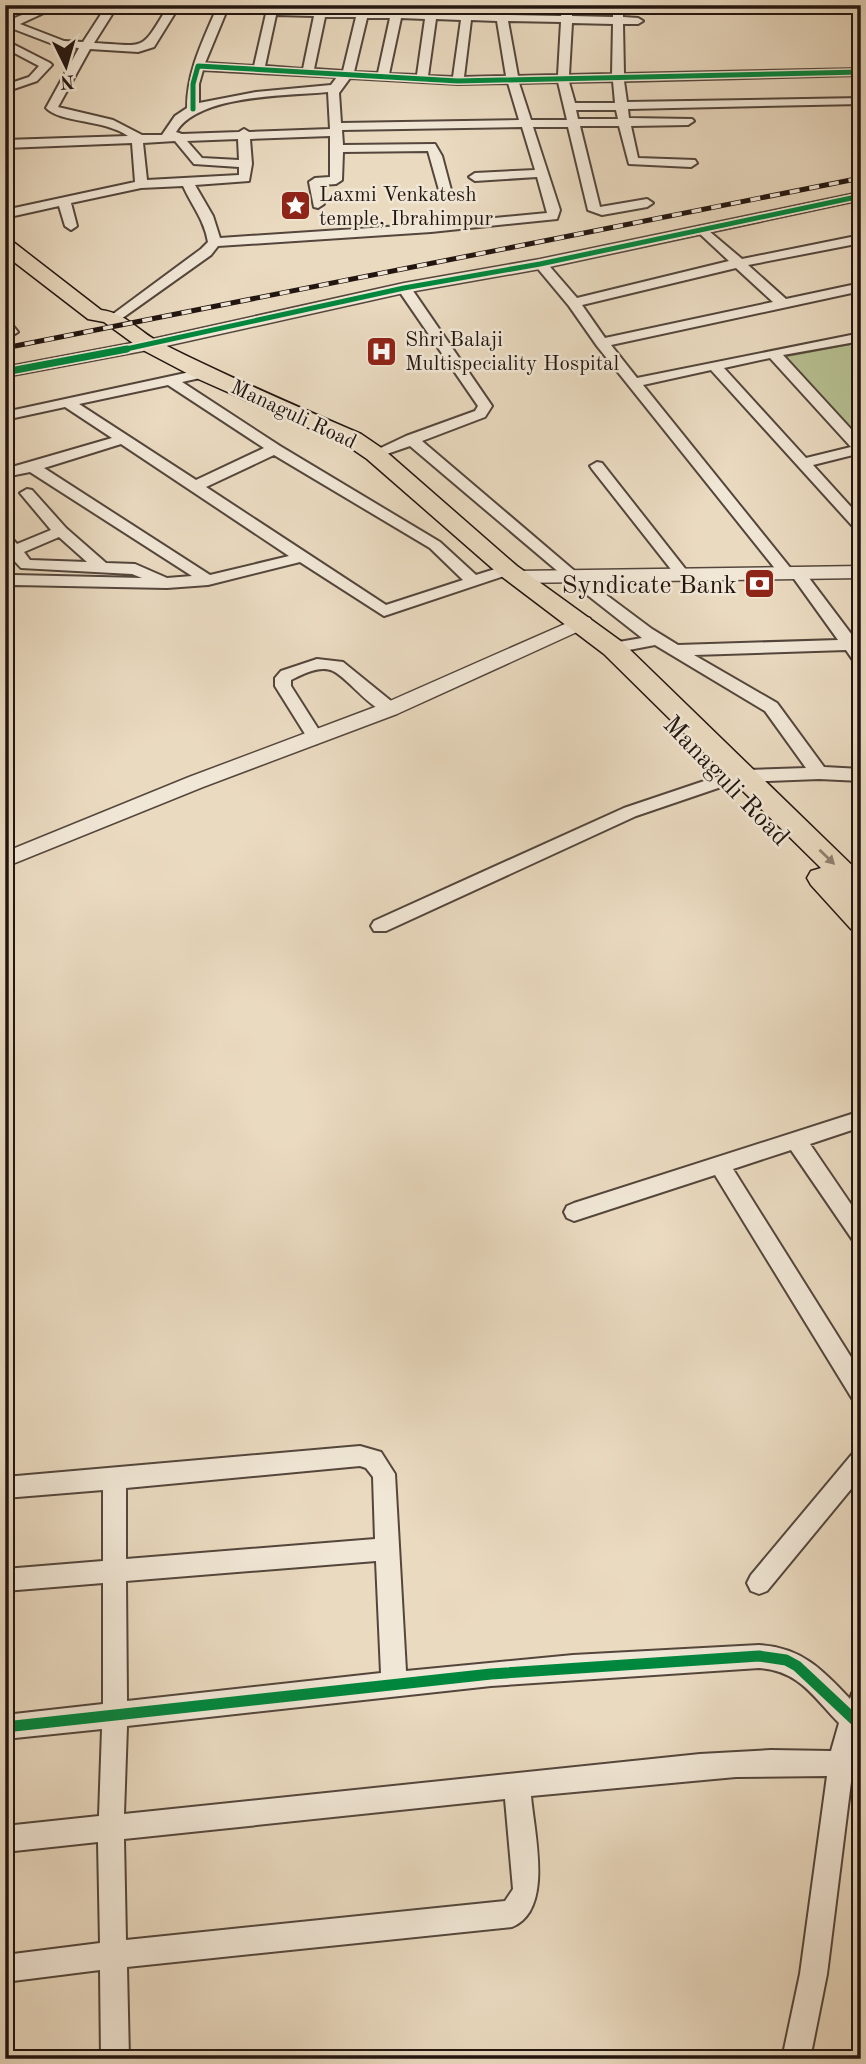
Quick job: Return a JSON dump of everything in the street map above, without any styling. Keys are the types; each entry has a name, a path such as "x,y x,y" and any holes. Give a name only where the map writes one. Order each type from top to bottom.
{"main road":[{"name":"Managuli Road","path":"5,233 110,310 113,313 112,318"},
{"name":"Managuli Road","path":"5,245 95,315 112,318 148,345 204,373 353,439 375,454 512,573 613,648 735,778 861,922"},
{"name":"Managuli Road","path":"572,620 660,711 861,891"}],"street":[{"path":"8,25 55,5"},
{"path":"113,5 85,48 52,108 58,113 108,121 127,129 137,137 141,184"},
{"path":"8,25 62,44 85,48 147,47 176,5"},
{"path":"193,109 193,84 198,66 225,5"},
{"path":"568,5 562,79 595,211 647,203"},
{"path":"618,5 618,78 633,161 691,163"},
{"path":"841,7 861,7"},
{"path":"308,71 321,8"},
{"path":"259,69 272,9 503,11 565,18 638,21"},
{"path":"171,136 183,114 193,109 257,96 334,88 348,74 363,9"},
{"path":"383,76 397,9"},
{"path":"422,79 433,10"},
{"path":"458,81 468,10"},
{"path":"112,318 206,252 214,242 443,227 553,216 554,211 513,82 503,11"},
{"path":"5,43 46,65 35,78 5,89"},
{"path":"198,66 458,81 618,78 788,88 861,101"},
{"path":"571,107 623,105 788,88 861,72"},
{"path":"318,204 315,182 336,180 334,88"},
{"path":"5,144 336,129 688,121"},
{"path":"5,214 141,184 240,180 246,176 244,134"},
{"path":"171,136 198,161 246,164"},
{"path":"337,149 431,147 437,153 439,178 445,190"},
{"path":"475,177 541,173"},
{"path":"187,182 194,201 209,216 214,242"},
{"path":"5,372 148,345 404,288 540,264 861,196"},
{"path":"64,202 71,226"},
{"path":"703,230 782,303"},
{"path":"574,303 739,263 861,239"},
{"path":"540,264 574,303 634,383 792,573 856,644 861,659"},
{"path":"602,343 861,287"},
{"path":"375,454 481,414 485,406 404,288"},
{"path":"5,325 11,332 5,336"},
{"path":"634,383 861,337"},
{"path":"773,354 860,449 802,463"},
{"path":"715,366 861,527"},
{"path":"5,416 204,373"},
{"path":"170,380 275,449 435,545 473,582"},
{"path":"67,402 384,611 473,582 512,573 572,576 861,572"},
{"path":"5,473 123,439"},
{"path":"411,439 572,576 657,640 771,707 820,773"},
{"path":"195,486 275,449"},
{"path":"597,466 682,574"},
{"path":"32,467 208,580"},
{"path":"27,493 61,531 102,568"},
{"path":"840,503 861,502"},
{"path":"61,531 9,545 29,566 140,570 167,583"},
{"path":"8,577 167,583 208,580 303,557"},
{"path":"5,860 196,782 390,709 572,620"},
{"path":"613,648 657,640"},
{"path":"677,650 856,644"},
{"path":"316,738 283,686 283,678 287,675 317,664 337,667 390,709"},
{"path":"380,926 630,812 735,778 820,773 861,775"},
{"path":"575,1212 861,1119"},
{"path":"796,1140 861,1236"},
{"path":"720,1165 861,1393"},
{"path":"5,1488 360,1456 373,1459 384,1474 385,1549 394,1685"},
{"path":"759,1583 861,1460"},
{"path":"114,1478 116,1716 111,1828 116,2059"},
{"path":"5,1580 385,1549"},
{"path":"5,1727 394,1685 620,1664 761,1656 785,1660 809,1675 858,1716 841,1764 808,2010 796,2059"},
{"path":"5,1839 517,1785 792,1760 841,1764"},
{"path":"5,1969 113,1955 512,1914 522,1902 526,1889 517,1785"}],"green space":[{"path":"861,342 861,443 781,357"}],"railway":[{"path":"5,348 861,178"}],"cycle path":[{"path":"193,109 193,84 198,66 458,81 861,72"},
{"path":"5,372 148,345 404,288 540,264 861,196"},
{"path":"5,1727 491,1674 741,1656 775,1657 797,1666 861,1726"}],"place":[{"name":"Laxmi Venkatesh temple, Ibrahimpur","path":"296,206"},
{"name":"Shri Balaji Multispeciality Hospital","path":"382,351"},
{"name":"Syndicate Bank","path":"760,584"}]}
